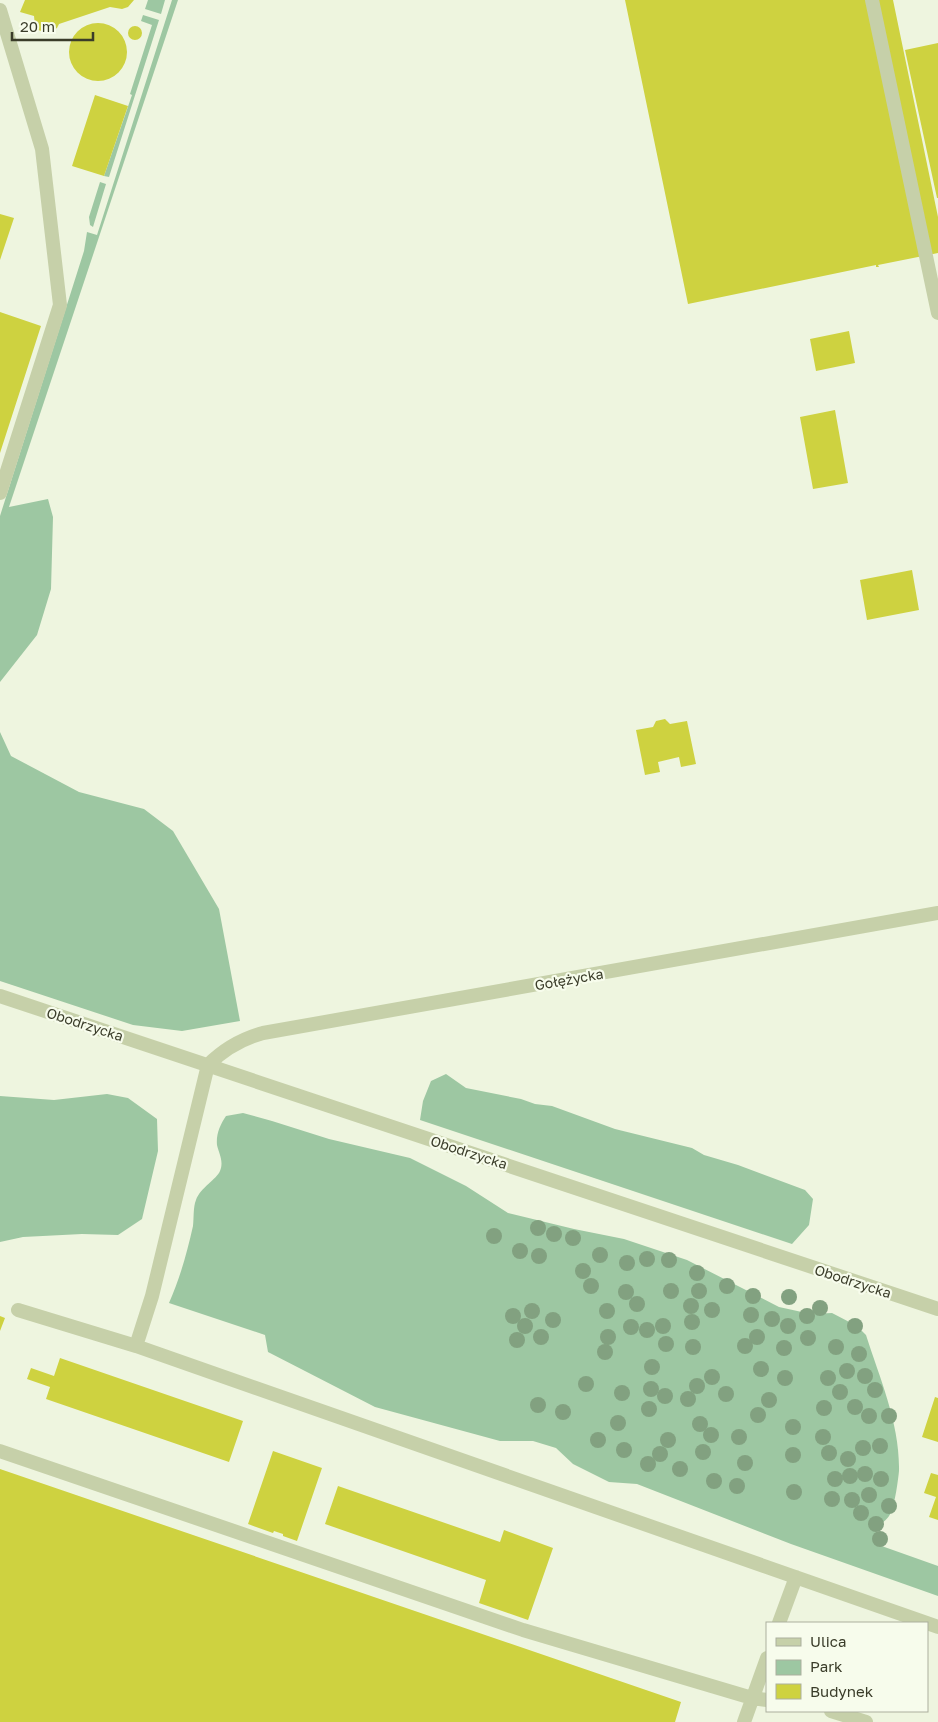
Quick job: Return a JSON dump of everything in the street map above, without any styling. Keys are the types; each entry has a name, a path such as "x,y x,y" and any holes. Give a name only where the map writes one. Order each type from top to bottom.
{"street":[{"path":"872,0 938,313"},
{"path":"0,10 42,149 60,305 0,492"},
{"name":"Gołężycka","path":"208,1065 232,1045 263,1033 938,913"},
{"name":"Obodrzycka","path":"0,996 938,1309"},
{"path":"136,1346 152,1296 208,1065"},
{"path":"18,1310 136,1346 924,1622"},
{"path":"0,1451 524,1630 752,1698 766,1700"},
{"path":"779,1622 796,1577"},
{"path":"744,1722 766,1661"},
{"path":"834,1712 866,1722"}],"green space":[{"path":"148,0 165,0 161,14 145,9"},
{"path":"172,0 178,0 9,507 48,499 53,517 51,589 37,635 0,682 0,516 84,251 87,232 97,235"},
{"path":"143,15 159,20 109,177 104,176 132,95 130,94 152,25 141,21"},
{"path":"100,182 106,184 93,227 90,225 89,217"},
{"path":"0,732 11,756 79,792 144,809 173,831 219,909 240,1021 182,1031 133,1025 0,981"},
{"path":"446,1074 466,1088 521,1099 535,1104 552,1106 615,1129 692,1148 704,1155 738,1165 805,1190 813,1199 809,1225 792,1244 420,1120 423,1101 431,1081"},
{"path":"107,1094 128,1098 157,1119 158,1151 142,1219 118,1235 82,1234 23,1237 0,1242 0,1096 54,1100"},
{"path":"243,1113 329,1139 410,1158 466,1186 508,1213 624,1239 687,1260 779,1307 811,1314 832,1313 857,1326 866,1335 883,1385 893,1419 898,1453 899,1471 894,1503 889,1516 876,1531 876,1544 938,1566 938,1596 791,1544 637,1484 609,1482 573,1464 556,1448 533,1441 500,1441 375,1407 268,1352 265,1335 169,1303 180,1275 188,1246 196,1200 220,1171 221,1161 217,1145 219,1130 226,1116"}],"building":[{"path":"25,0 134,0 128,7 122,9 110,7 59,24 57,28 48,33 38,30 35,26 34,16 20,12"},
{"path":"625,0 893,0 938,217 938,253 878,265 879,267 876,267 876,265 688,304"},
{"path":"98,23 114,28 122,36 127,52 122,68 114,76 98,81 82,76 74,68 69,52 74,36 82,28"},
{"path":"132,26 138,26 142,33 138,40 132,40 128,36 128,30"},
{"path":"938,43 938,198 937,198 905,50"},
{"path":"95,95 128,106 104,176 72,166"},
{"path":"0,214 14,218 0,260"},
{"path":"0,312 41,326 0,453"},
{"path":"849,331 855,363 816,371 810,339"},
{"path":"835,410 848,483 813,489 800,417"},
{"path":"912,570 919,610 867,620 860,580"},
{"path":"665,719 670,724 687,721 696,764 681,767 679,757 658,762 660,772 645,775 636,730 653,727 656,721"},
{"path":"0,1316 5,1318 0,1331"},
{"path":"60,1358 243,1421 229,1462 46,1399 50,1387 27,1379 31,1368 54,1376"},
{"path":"935,1397 938,1398 938,1442 922,1437"},
{"path":"273,1451 322,1468 297,1541 283,1536 283,1534 274,1531 273,1533 248,1524"},
{"path":"0,1469 681,1702 675,1722 0,1722"},
{"path":"931,1473 938,1475 938,1520 929,1517 936,1497 924,1493"},
{"path":"338,1486 500,1542 504,1530 553,1548 528,1620 479,1603 486,1580 325,1524"}]}
